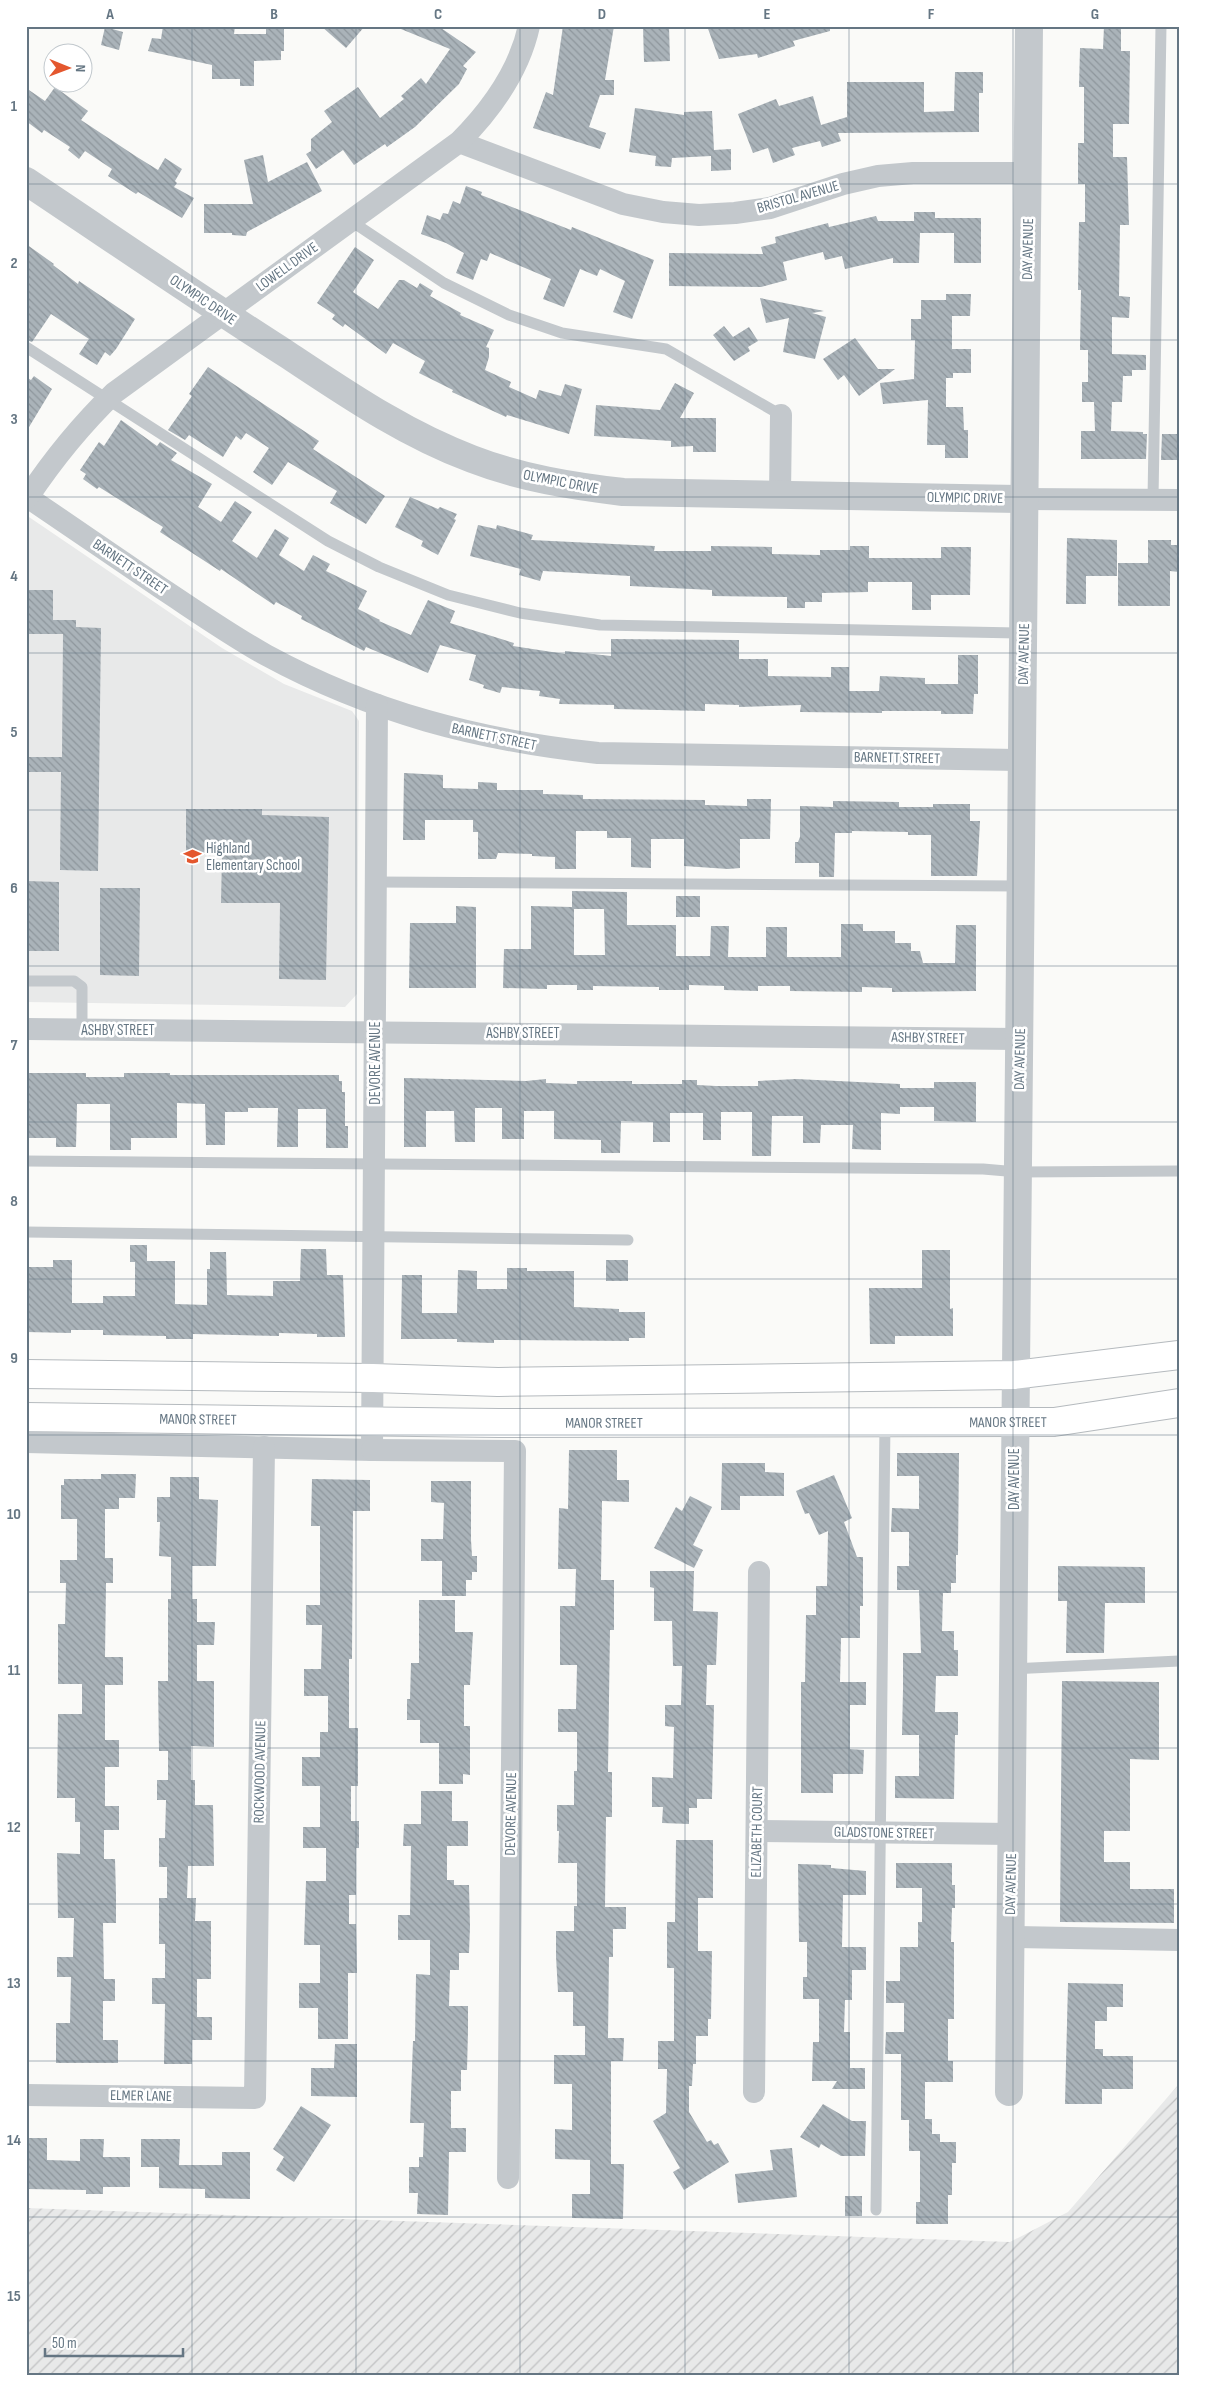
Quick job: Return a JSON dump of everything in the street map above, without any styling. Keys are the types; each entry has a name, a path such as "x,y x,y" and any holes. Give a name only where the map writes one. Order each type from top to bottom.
{"main road":[{"path":"26,1374 373,1378 498,1382 1014,1375 1179,1355"},
{"name":"MANOR STREET","path":"26,1417 372,1421 1054,1422 1179,1403"}],"street":[{"name":"LOWELL DRIVE","path":"27,497 72,437 107,400 222,313 459,142 481,120 500,94 517,62 529,26"},
{"name":"DAY AVENUE","path":"1009,2092 1014,1375 1019,1172 1030,26"},
{"name":"BRISTOL AVENUE","path":"459,142 624,204 664,212 699,215 735,214 770,208 843,184 878,176 913,173 1028,173"},
{"name":"OLYMPIC DRIVE","path":"26,181 222,313 386,419 429,441 473,460 528,477 575,487 623,492 1179,500"},
{"path":"780,495 781,415"},
{"name":"BARNETT STREET","path":"27,497 217,626 258,650 316,680 377,705 431,723 486,737 542,747 598,753 1023,760"},
{"name":"DEVORE AVENUE","path":"377,705 372,1450 515,1451 508,2178"},
{"name":"ASHBY STREET","path":"26,1029 1020,1039"},
{"path":"26,1442 264,1446 372,1450"},
{"name":"ROCKWOOD AVENUE","path":"256,2098 264,1446"},
{"name":"ELIZABETH COURT","path":"754,2092 759,1572"},
{"name":"GLADSTONE STREET","path":"757,1831 1011,1834"},
{"path":"1010,1937 1179,1940"},
{"name":"ELMER LANE","path":"26,2095 256,2098"}],"lane":[{"path":"1153,499 1161,26"},
{"path":"351,221 444,283 509,315 562,333 666,350 781,415"},
{"path":"26,348 328,541 379,567 448,595 511,611 600,625 1024,633"},
{"path":"376,882 1022,886"},
{"path":"26,981 74,981 80,984 82,1030"},
{"path":"26,1161 983,1168 1019,1172 1179,1171"},
{"path":"26,1232 628,1240"},
{"path":"876,2210 885,1422"},
{"path":"1013,1669 1179,1661"}],"shaded area":[{"name":"Highland Elementary School","path":"26,515 222,648 284,684 352,711 359,721 357,994 345,1007 26,1002"},
{"path":"1179,2084 1179,2375 26,2375 26,2208 1010,2242 1068,2212"}],"building":[{"path":"163,26 235,26 234,34 266,34 266,26 284,26 284,51 281,51 281,60 254,61 254,86 240,86 240,79 212,79 212,65 148,51 152,38 161,39"},
{"path":"321,26 365,26 346,48"},
{"path":"438,26 476,52 463,66 467,69 459,84 415,127 387,147 385,144 354,165 343,150 316,169 306,154 311,151 311,139 332,122 324,111 358,87 380,118 404,99 401,96 421,78 426,84 450,49 396,27"},
{"path":"563,26 614,26 605,80 614,80 614,95 600,95 589,127 606,133 600,149 533,128 546,92 553,95"},
{"path":"643,26 669,26 670,61 644,62"},
{"path":"707,26 830,26 830,31 793,41 795,46 758,58 757,54 719,59"},
{"path":"1104,26 1121,26 1121,51 1130,51 1129,124 1113,124 1113,157 1127,157 1129,225 1120,225 1119,296 1130,297 1129,318 1112,317 1112,354 1146,355 1146,370 1132,370 1132,376 1123,376 1122,402 1112,402 1111,431 1143,432 1143,434 1147,434 1146,459 1081,459 1081,431 1095,431 1094,402 1082,402 1082,382 1088,382 1088,350 1080,350 1081,290 1078,290 1079,222 1085,222 1085,184 1078,184 1078,143 1084,143 1084,87 1079,87 1080,48 1103,49"},
{"path":"105,27 123,32 119,50 101,45"},
{"path":"955,72 983,72 983,93 979,93 979,132 838,133 841,141 822,147 820,141 792,148 795,155 773,163 768,148 753,153 738,114 776,99 779,106 813,96 821,125 847,117 847,82 924,82 924,112 954,111"},
{"path":"26,88 45,101 51,92 62,92 88,111 81,120 137,157 158,170 165,158 182,169 175,181 177,183 174,187 194,198 182,218 138,192 136,194 108,176 112,169 85,151 79,159 68,150 70,147 44,130 42,133 26,121"},
{"path":"635,108 684,115 684,112 712,111 714,150 731,149 731,170 711,171 711,156 672,158 671,167 655,166 656,156 629,152"},
{"path":"263,155 268,182 307,162 322,191 247,232 246,236 232,235 232,233 204,233 204,204 253,204 244,160"},
{"path":"466,186 482,192 481,195 571,230 572,227 654,260 632,319 613,312 625,281 600,269 597,276 580,269 564,307 543,299 551,279 490,253 487,261 481,259 473,280 456,273 464,253 446,243 421,234 427,215 440,220 443,213 448,214 453,201 460,204"},
{"path":"914,212 935,212 935,218 981,218 981,263 954,263 954,233 920,233 919,263 893,263 893,258 845,269 842,256 825,260 823,252 783,262 787,280 761,287 669,286 669,253 763,254 761,247 776,243 775,237 828,223 829,227 876,216 878,221 914,221"},
{"path":"26,244 78,284 79,281 135,319 116,349 110,356 105,352 97,365 79,354 89,339 51,314 32,342 26,340"},
{"path":"355,247 374,260 353,292 378,309 399,280 404,280 417,288 420,283 433,291 430,296 461,313 460,315 494,330 486,347 489,348 489,357 485,370 511,382 509,387 536,399 539,390 561,396 565,384 582,389 569,434 507,415 506,417 452,392 453,390 419,373 425,361 393,343 386,354 345,324 343,327 332,319 335,315 317,303"},
{"path":"946,294 971,294 970,316 952,316 952,349 971,349 971,373 953,373 953,378 946,378 946,407 963,407 964,430 968,430 968,458 945,458 945,445 927,445 928,400 883,404 880,383 914,379 915,340 911,340 911,319 921,319 921,300 946,300"},
{"path":"760,298 824,311 812,313 826,317 815,359 783,352 789,318 766,323"},
{"path":"724,326 733,337 749,327 758,341 748,347 750,351 734,361 713,335"},
{"path":"855,338 878,369 895,369 859,396 844,375 838,380 823,359"},
{"path":"208,367 319,441 313,449 385,496 366,524 330,503 337,491 288,462 272,485 253,472 269,448 246,433 241,440 236,436 223,457 189,435 185,440 168,430 192,396 189,394"},
{"path":"34,376 52,389 26,432 26,377 31,380"},
{"path":"675,383 694,393 680,418 716,418 716,452 693,452 693,446 671,447 671,441 594,436 596,405 660,410"},
{"path":"121,420 157,446 160,442 177,453 171,460 212,484 198,507 221,522 235,501 252,512 232,541 257,558 275,529 289,538 279,555 304,571 313,555 330,564 326,571 367,591 358,609 379,621 411,635 428,600 455,611 450,623 514,643 513,646 565,654 565,651 611,656 611,639 739,640 739,659 768,659 768,676 831,677 831,667 849,667 849,691 879,691 880,676 925,678 925,684 958,684 958,655 978,655 978,694 974,694 973,714 941,714 941,711 882,711 882,713 800,712 801,705 739,707 739,705 705,704 705,711 614,709 614,705 559,704 560,699 539,696 540,691 502,687 500,693 483,688 484,685 469,680 476,655 440,645 428,673 366,647 364,651 301,619 302,616 276,602 274,605 221,569 220,571 160,532 163,527 83,479 86,474 80,470 99,442 104,446"},
{"path":"1162,434 1179,434 1179,460 1161,460"},
{"path":"410,497 438,509 440,507 457,514 454,519 456,520 438,555 421,546 423,541 395,527"},
{"path":"478,525 496,529 497,525 533,535 531,540 655,546 654,551 711,551 711,546 772,547 772,554 820,555 820,550 850,550 850,546 869,546 869,558 941,558 941,547 971,547 970,595 931,595 931,610 912,610 912,582 868,582 868,592 822,593 822,602 805,602 805,608 787,608 787,597 712,596 712,590 630,586 630,576 543,571 540,581 519,575 521,569 470,556"},
{"path":"1067,538 1117,540 1117,576 1086,576 1086,604 1066,604"},
{"path":"1148,540 1171,540 1171,545 1179,545 1179,572 1170,571 1170,606 1118,606 1118,563 1148,563"},
{"path":"26,590 53,590 53,620 76,620 76,627 101,628 98,871 60,870 61,772 26,772 26,757 62,757 63,634 26,634"},
{"path":"404,773 443,775 443,788 478,789 478,782 497,783 497,790 543,790 543,794 583,795 583,799 705,800 705,805 747,806 747,799 771,799 770,839 740,839 740,868 728,869 684,866 684,839 651,839 651,868 631,867 631,838 607,838 607,831 576,831 576,869 555,869 555,857 532,856 532,854 498,853 496,859 478,859 478,832 473,832 473,820 425,820 425,840 403,840"},
{"path":"833,801 899,802 899,807 933,807 933,804 970,804 970,821 980,821 977,876 931,876 931,835 908,835 908,832 852,831 852,833 835,833 834,877 819,877 819,863 795,863 795,842 798,842 800,837 800,806 833,807"},
{"path":"186,809 262,809 262,815 329,817 326,980 279,979 280,903 221,903 222,855 186,855"},
{"path":"26,881 59,882 59,951 26,951"},
{"path":"100,888 140,888 139,976 100,975"},
{"path":"572,891 627,892 627,925 676,925 676,956 710,956 711,926 729,926 728,957 766,957 766,927 787,927 787,957 841,957 841,924 863,924 863,931 895,931 895,943 911,943 911,951 920,951 923,963 955,963 956,925 976,925 976,991 892,992 892,988 862,987 862,992 790,991 790,986 758,986 758,991 724,990 724,986 689,985 689,990 659,990 659,987 593,986 593,990 577,990 577,985 547,985 547,989 503,988 504,949 531,949 531,906 572,907","holes":["574,909 604,909 605,955 574,955"]},
{"path":"676,896 700,896 700,917 676,917"},
{"path":"456,906 476,907 476,988 409,988 410,923 456,923"},
{"path":"26,1073 86,1073 86,1077 124,1077 124,1073 170,1073 170,1075 339,1075 339,1081 342,1081 342,1092 345,1092 345,1126 348,1126 348,1148 326,1148 326,1109 298,1109 298,1147 277,1147 278,1108 248,1108 248,1112 225,1112 225,1145 206,1145 205,1104 177,1103 177,1138 131,1138 131,1150 110,1150 110,1104 77,1104 76,1147 56,1147 56,1138 26,1138"},
{"path":"404,1078 526,1081 546,1079 546,1083 577,1084 577,1081 632,1081 632,1084 682,1084 682,1080 697,1080 697,1085 716,1086 758,1086 758,1081 796,1079 900,1084 900,1088 934,1088 934,1082 976,1082 976,1122 934,1121 934,1107 900,1107 900,1114 881,1113 881,1150 852,1149 853,1125 821,1125 820,1143 803,1143 803,1116 772,1116 771,1156 752,1156 752,1112 721,1112 721,1140 703,1140 703,1113 670,1113 670,1142 653,1142 653,1122 621,1121 620,1153 601,1153 601,1140 554,1139 554,1111 524,1111 524,1139 502,1139 502,1108 475,1108 475,1142 455,1142 454,1111 426,1111 426,1147 404,1147"},
{"path":"130,1245 147,1245 147,1261 175,1261 175,1304 207,1305 207,1269 210,1269 210,1252 226,1252 227,1295 273,1296 273,1281 300,1281 301,1249 326,1249 327,1275 343,1275 345,1337 317,1337 317,1334 279,1333 279,1336 193,1334 193,1339 166,1339 166,1336 103,1335 103,1330 71,1330 71,1333 26,1332 26,1267 53,1267 53,1260 72,1260 72,1303 103,1303 103,1296 135,1296 135,1262 130,1262"},
{"path":"922,1250 950,1250 950,1309 953,1308 953,1336 895,1336 895,1344 870,1344 869,1288 922,1288"},
{"path":"606,1260 628,1260 628,1281 606,1281"},
{"path":"507,1268 527,1268 527,1271 574,1271 574,1307 619,1309 619,1312 645,1312 645,1338 629,1338 629,1341 494,1340 494,1343 457,1342 457,1339 401,1339 402,1275 422,1275 422,1313 457,1313 458,1270 477,1271 477,1289 507,1289"},
{"path":"569,1450 617,1450 617,1480 629,1480 629,1502 602,1501 601,1580 614,1580 614,1630 610,1630 608,1772 612,1772 612,1817 606,1817 605,1907 626,1907 626,1929 613,1929 613,1957 609,1957 608,2038 624,2038 623,2061 611,2061 611,2164 624,2164 623,2219 572,2218 572,2194 590,2194 590,2160 555,2159 555,2129 572,2130 572,2084 554,2084 554,2055 585,2055 585,2026 573,2026 573,1992 558,1992 556,1956 556,1931 574,1931 574,1906 577,1906 577,1863 558,1863 559,1831 557,1831 557,1805 574,1805 574,1771 577,1771 577,1732 558,1732 558,1709 576,1709 577,1665 560,1665 560,1606 575,1606 576,1569 558,1569 559,1508 568,1509"},
{"path":"897,1453 959,1453 956,1583 951,1583 951,1593 943,1593 942,1631 954,1631 954,1650 958,1650 958,1676 936,1676 935,1712 958,1712 958,1735 955,1735 954,1799 895,1798 895,1776 919,1776 919,1735 902,1735 903,1653 921,1653 919,1590 897,1590 897,1566 909,1566 909,1532 891,1532 892,1508 919,1509 919,1476 897,1476"},
{"path":"722,1463 765,1463 765,1472 784,1473 784,1496 740,1496 740,1510 721,1510"},
{"path":"101,1474 136,1474 135,1498 119,1498 119,1509 105,1509 105,1558 113,1558 113,1583 106,1583 105,1657 123,1657 123,1685 105,1685 105,1740 119,1740 119,1767 105,1767 105,1806 119,1806 119,1830 104,1830 104,1859 115,1859 116,1923 103,1923 104,1979 115,1979 115,2001 103,2001 103,2040 118,2040 118,2063 56,2063 56,2023 70,2023 71,1977 57,1977 57,1957 73,1957 74,1918 58,1918 57,1853 80,1854 80,1822 75,1822 75,1798 57,1798 58,1714 82,1714 82,1684 58,1684 58,1624 65,1624 66,1583 60,1583 60,1560 77,1560 77,1519 61,1519 61,1485 64,1485 64,1479 101,1479"},
{"path":"834,1475 852,1518 844,1522 857,1557 863,1557 863,1606 860,1606 860,1638 841,1638 840,1682 866,1682 866,1705 850,1705 850,1749 864,1750 863,1774 833,1774 833,1793 801,1793 801,1682 805,1682 806,1615 816,1615 816,1586 827,1586 828,1531 819,1535 809,1513 805,1514 796,1491"},
{"path":"170,1477 199,1477 199,1499 218,1500 216,1566 192,1566 192,1599 197,1599 197,1622 215,1622 214,1645 197,1645 197,1681 214,1681 214,1747 191,1746 191,1780 195,1780 195,1805 213,1805 214,1866 188,1866 187,1898 196,1898 195,1921 211,1921 211,1979 197,1979 197,2017 212,2017 212,2040 192,2040 192,2064 164,2064 165,2004 152,2004 152,1978 165,1978 165,1944 159,1944 159,1898 167,1898 167,1867 159,1867 159,1838 165,1838 166,1800 157,1800 157,1780 168,1780 168,1751 159,1751 158,1681 168,1681 168,1599 171,1599 171,1557 159,1556 160,1522 157,1522 157,1497 170,1497"},
{"path":"312,1479 370,1480 370,1511 353,1511 352,1659 349,1659 349,1728 358,1728 358,1786 351,1786 351,1821 359,1821 359,1848 356,1848 356,1895 349,1895 349,1924 356,1924 357,1973 348,1973 348,2039 318,2039 318,2008 299,2008 299,1983 320,1983 320,1945 304,1945 306,1881 326,1881 326,1848 303,1848 303,1827 320,1827 320,1786 302,1786 302,1757 320,1757 320,1732 328,1732 328,1696 304,1696 304,1669 321,1669 322,1625 306,1625 306,1605 320,1605 320,1526 311,1526"},
{"path":"431,1481 471,1481 472,1556 477,1556 477,1572 472,1572 472,1580 466,1580 466,1596 442,1596 442,1561 421,1561 421,1539 443,1539 444,1503 431,1502"},
{"path":"690,1496 712,1507 693,1545 703,1550 694,1568 654,1548 676,1507 682,1511"},
{"path":"1058,1566 1145,1567 1145,1603 1105,1603 1104,1653 1066,1653 1067,1601 1058,1601"},
{"path":"650,1571 694,1571 693,1611 718,1612 716,1665 707,1665 706,1705 714,1705 712,1799 697,1799 697,1808 689,1808 689,1824 662,1823 663,1807 652,1807 652,1777 673,1778 674,1727 665,1726 665,1705 681,1705 682,1666 673,1666 672,1621 654,1621 654,1588 650,1587"},
{"path":"419,1600 455,1600 455,1632 473,1632 470,1685 464,1685 464,1726 470,1726 470,1775 463,1774 463,1784 439,1784 439,1743 420,1743 420,1720 407,1720 407,1699 410,1699 411,1663 419,1663"},
{"path":"1062,1681 1159,1682 1159,1760 1130,1759 1130,1831 1104,1831 1104,1862 1130,1862 1130,1889 1174,1889 1174,1923 1060,1922"},
{"path":"421,1791 452,1791 452,1821 468,1821 468,1846 447,1846 447,1880 454,1880 454,1885 469,1885 470,1927 469,1953 459,1953 459,1970 450,1970 449,2006 468,2006 468,2031 467,2070 461,2070 461,2091 451,2091 451,2128 466,2128 466,2152 449,2152 448,2215 417,2214 418,2193 409,2193 409,2167 419,2167 419,2157 423,2157 424,2123 410,2123 413,2041 415,2041 416,1974 430,1975 430,1940 398,1940 398,1915 410,1915 411,1846 403,1846 404,1824 421,1824"},
{"path":"676,1840 713,1840 713,1898 698,1898 698,1951 712,1951 711,2019 708,2019 708,2036 696,2036 696,2064 693,2064 692,2086 689,2086 689,2112 707,2142 711,2140 714,2145 718,2143 729,2162 684,2190 673,2172 680,2168 653,2121 666,2113 667,2069 658,2069 658,2041 674,2041 674,1968 667,1968 667,1922 675,1922"},
{"path":"896,1863 952,1863 952,1885 955,1885 955,1908 952,1908 951,1942 954,1942 954,2019 948,2019 948,2061 953,2061 953,2082 925,2082 925,2119 932,2119 932,2134 940,2134 940,2142 956,2142 956,2163 952,2163 952,2195 948,2195 948,2224 916,2224 916,2202 920,2202 920,2151 909,2151 909,2120 901,2120 901,2054 885,2054 886,2032 904,2032 904,2003 886,2003 886,1981 900,1981 900,1947 918,1947 918,1922 922,1922 922,1888 896,1888"},
{"path":"798,1864 831,1865 831,1868 866,1871 866,1895 843,1895 842,1947 866,1947 866,1970 852,1970 852,2000 845,2000 844,2032 850,2032 850,2068 865,2068 865,2089 832,2089 837,2081 812,2081 813,2042 819,2042 819,1999 803,1999 803,1977 807,1977 807,1942 799,1942"},
{"path":"1068,1983 1123,1984 1123,2007 1107,2007 1107,2021 1095,2021 1095,2049 1103,2049 1103,2056 1133,2056 1133,2089 1102,2089 1102,2104 1065,2104"},
{"path":"335,2044 357,2044 357,2097 311,2096 311,2068 334,2068"},
{"path":"823,2104 852,2121 866,2121 865,2156 841,2156 821,2144 819,2148 800,2137"},
{"path":"301,2106 331,2125 294,2182 276,2170 284,2157 273,2149"},
{"path":"26,2138 47,2138 47,2160 80,2161 80,2139 104,2139 103,2157 130,2157 130,2187 103,2187 103,2194 86,2194 86,2190 26,2189"},
{"path":"141,2139 180,2139 179,2165 222,2165 222,2152 250,2152 250,2199 205,2198 205,2189 159,2188 159,2167 141,2167"},
{"path":"792,2148 797,2197 738,2203 735,2174 773,2170 770,2150"},
{"path":"845,2196 862,2196 862,2216 845,2216"}],"place":[{"name":"Highland Elementary School","path":"192,857"}]}
